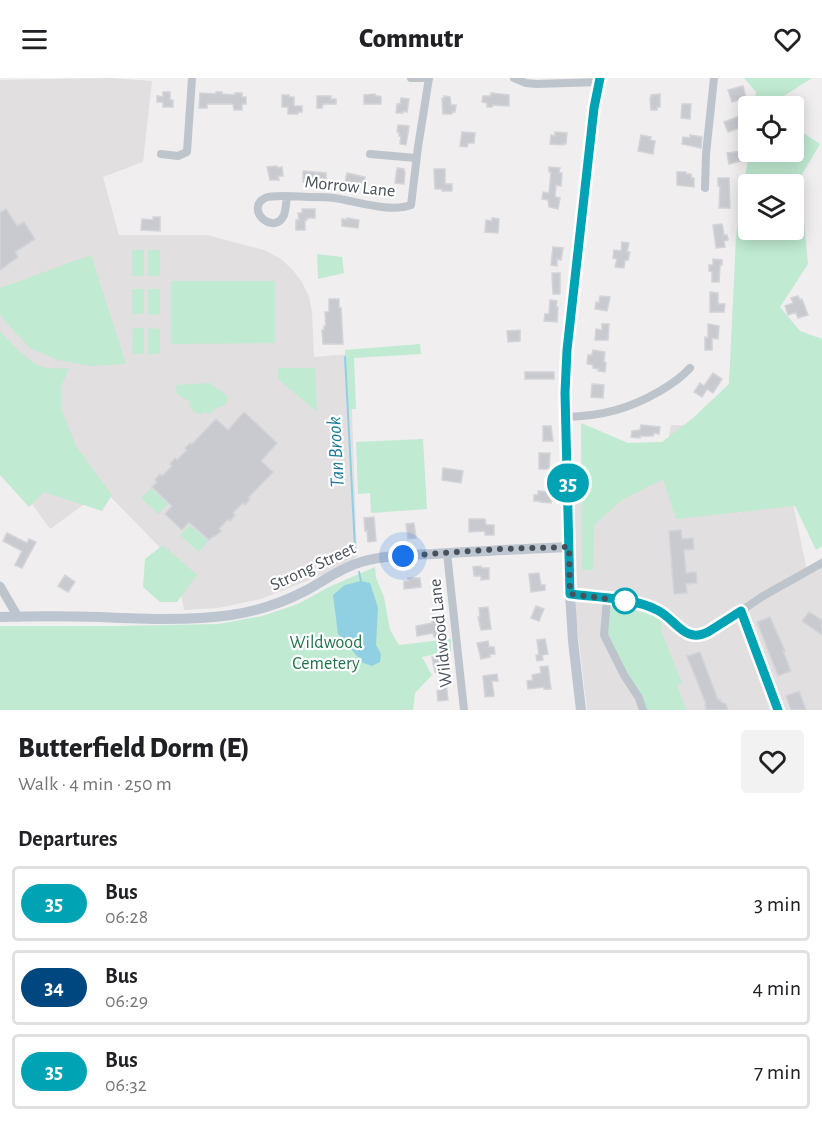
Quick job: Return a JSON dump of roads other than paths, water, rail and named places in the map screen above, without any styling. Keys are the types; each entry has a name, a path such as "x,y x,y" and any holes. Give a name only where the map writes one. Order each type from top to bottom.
{"main road":[{"path":"581,710 570,594 565,393 568,341 594,108 600,80"},
{"name":"Strong Street","path":"0,617 165,619 225,615 260,608 284,600 307,590 338,571 362,562 386,557 498,549 569,547"}],"street":[{"path":"161,153 178,156 187,152 192,78"},
{"path":"370,154 416,158 429,78 411,78"},
{"path":"514,78 536,84 600,80"},
{"path":"705,188 714,78"},
{"name":"Morrow Lane","path":"287,197 332,198 392,208 405,207 411,205 416,158"},
{"path":"566,417 602,414 635,405 671,385 690,368"},
{"name":"Wildwood Lane","path":"447,553 464,710"},
{"path":"570,594 634,603 656,609 684,632 692,636 702,635 766,594 822,563"},
{"path":"0,586 18,617"},
{"path":"607,599 604,635 624,675 639,698 643,710"},
{"path":"741,611 778,710"}],"water":[{"path":"361,581 370,583 378,608 376,645 381,654 380,662 372,666 363,663 338,634 333,595 345,585"}],"waterway":[{"name":"Tan Brook","path":"345,357 355,547"},
{"name":"Tan Brook","path":"359,572 361,581"}],"park label":[{"name":"Wildwood Cemetery","path":"326,653"}]}
